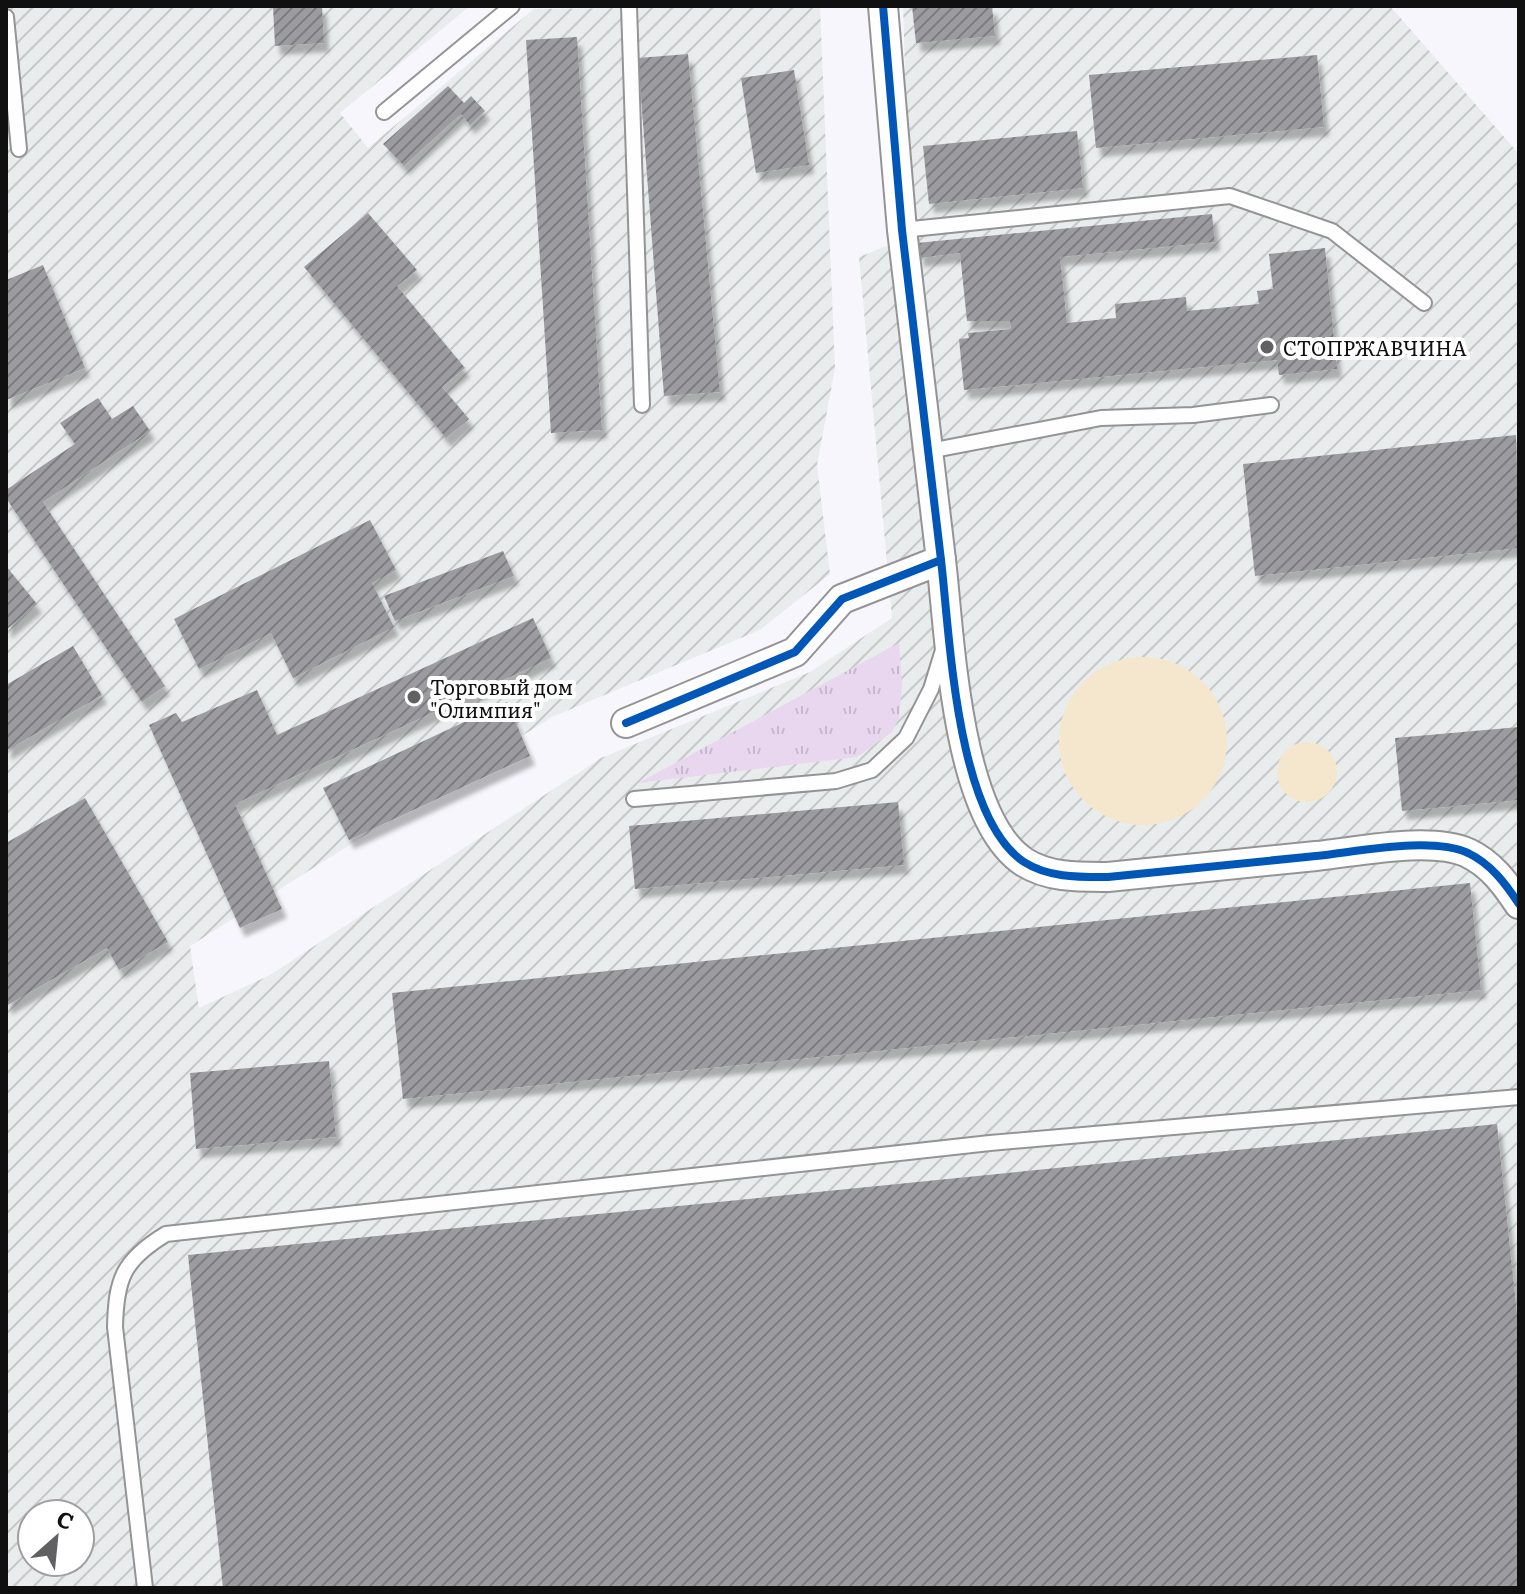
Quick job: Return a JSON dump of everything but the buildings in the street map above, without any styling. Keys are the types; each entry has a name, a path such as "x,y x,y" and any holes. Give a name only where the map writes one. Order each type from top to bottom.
{"street":[{"path":"883,6 902,230 966,752 995,829 1010,851 1027,864 1063,875 1108,877 1391,848 1444,847 1466,853 1486,865 1502,878 1519,904"},
{"path":"626,723 795,652 842,599 941,560"}],"lane":[{"path":"384,112 512,6"},
{"path":"629,6 642,405"},
{"path":"6,17 19,149"},
{"path":"902,230 1230,196 1332,231 1424,303"},
{"path":"929,451 1101,418 1193,415 1271,405"},
{"path":"634,799 836,781 872,770 896,751 915,722 931,689 949,625"},
{"path":"145,1588 115,1327 115,1296 120,1276 132,1260 166,1234 990,1143 1519,1097"}],"shaded area":[{"path":"6,6 470,6 340,113 368,148 534,9 820,6 835,368 817,465 830,574 760,630 552,717 190,946 199,1008 270,975 601,758 810,672 892,618 859,257 910,237 903,6 1390,6 1519,154 1519,1588 6,1588"},
{"path":"1143,657 1175,663 1203,681 1221,709 1227,741 1221,773 1203,801 1175,819 1143,825 1111,819 1083,801 1065,773 1059,741 1065,709 1083,681 1111,663"},
{"path":"1307,742 1328,751 1337,772 1328,793 1307,802 1286,793 1277,772 1286,751"}],"green space":[{"path":"899,643 902,686 899,718 892,732 857,757 638,783"}],"cycle path":[{"path":"626,723 795,652 842,599 941,560 902,230 883,6"},
{"path":"941,560 953,677 970,767 984,807 1001,839 1024,862 1054,874 1108,877 1414,845 1434,846 1452,848 1476,857 1497,875 1519,904"}],"place":[{"name":"СТОПРЖАВЧИНА","path":"1267,347"},
{"name":"Торговый дом \"Олимпия\"","path":"414,697"}]}
